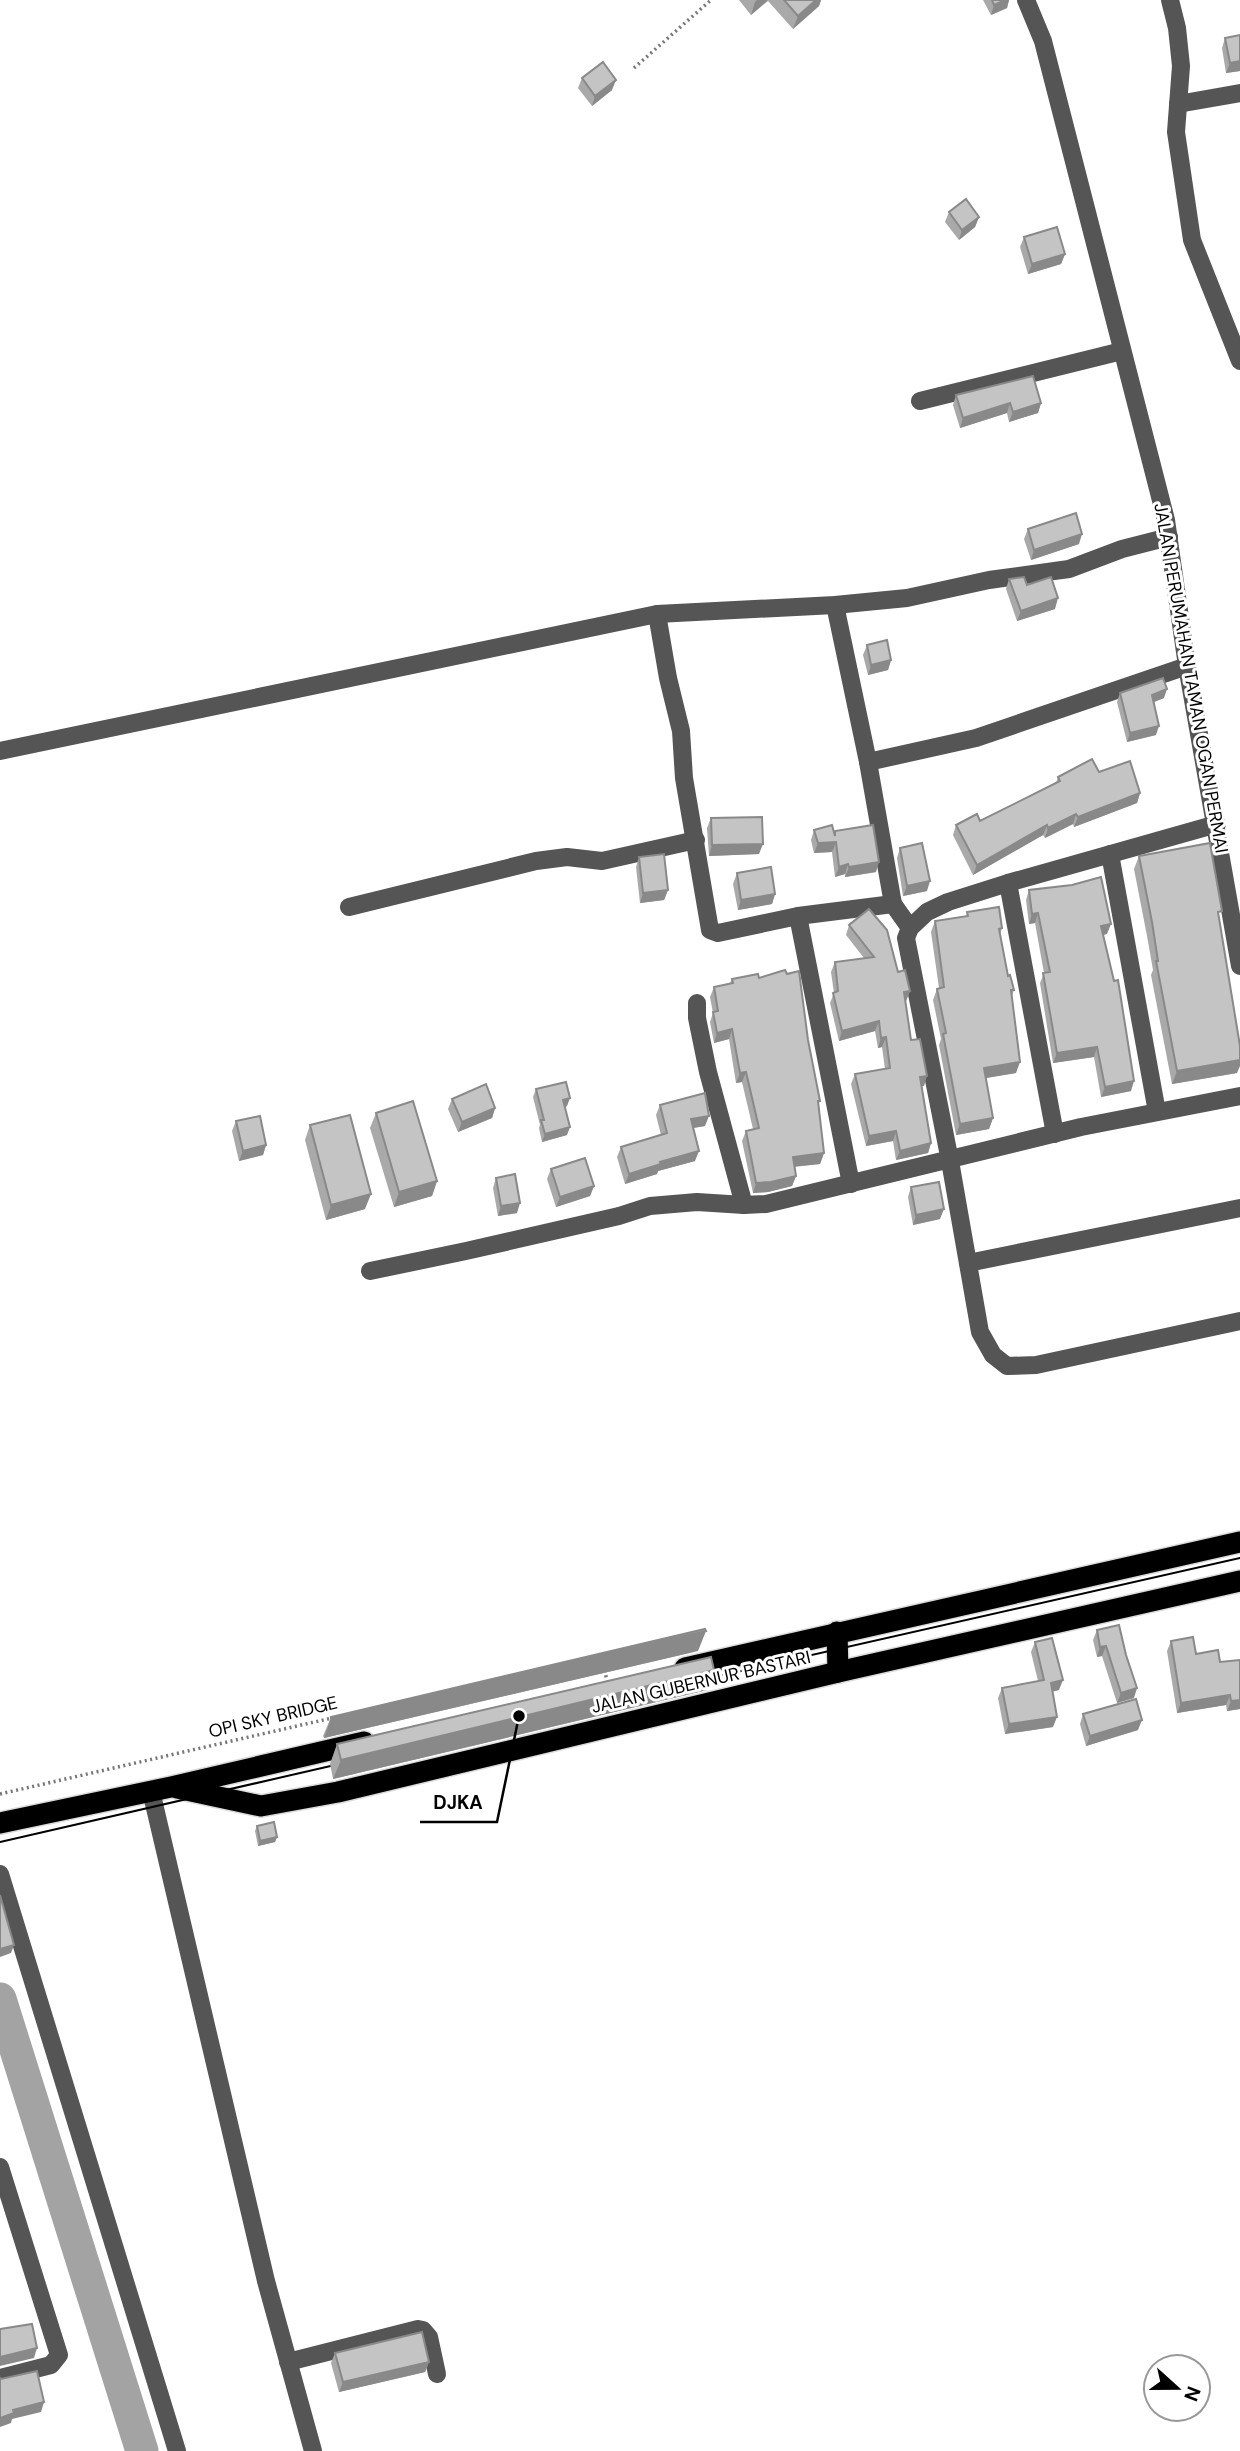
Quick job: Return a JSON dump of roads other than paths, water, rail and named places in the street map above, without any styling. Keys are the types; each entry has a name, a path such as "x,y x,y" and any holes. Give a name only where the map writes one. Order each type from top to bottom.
{"highway":[{"name":"JALAN GUBERNUR BASTARI","path":"661,1673 1240,1542"},
{"name":"JALAN GUBERNUR BASTARI","path":"161,1789 261,1806 338,1792 838,1672 1240,1581"},
{"path":"837,1632 838,1672"},
{"name":"JALAN GUBERNUR BASTARI","path":"0,1823 389,1737"}],"street":[{"name":"JALAN PERUMAHAN TAMAN OGAN PERMAI","path":"1026,0 1043,41 1167,520 1187,666 1240,966"},
{"path":"1170,0 1177,28 1181,66 1175,132 1192,240 1240,361"},
{"path":"1178,104 1240,93"},
{"path":"920,401 1122,351"},
{"path":"0,751 657,614 835,605 907,598 989,580 1069,569 1122,549 1169,537"},
{"path":"835,605 868,762 893,904 910,928"},
{"path":"657,614 681,731 684,778 710,930 718,933 798,916 893,904"},
{"path":"868,762 976,738 1187,666"},
{"path":"1217,824 948,902 927,912 910,928 906,938 980,1332 993,1355 1007,1366 1036,1365 1240,1321"},
{"path":"349,906 536,861 567,857 602,862 696,840"},
{"path":"1110,854 1157,1112"},
{"path":"1008,883 1055,1134"},
{"path":"798,916 851,1184"},
{"path":"697,1003 697,1018 708,1072 744,1205"},
{"path":"370,1271 479,1248 650,1206 697,1202 766,1204 1055,1134 1240,1096"},
{"path":"968,1263 1240,1208"},
{"path":"161,1789 266,2281 313,2451"},
{"path":"0,1874 177,2451"},
{"path":"0,2167 59,2355 51,2365 0,2378"},
{"path":"288,2362 423,2330 429,2337 437,2374"}],"waterway":[{"path":"0,1999 142,2451"}],"tram line":[{"path":"694,1670 1240,1546"},
{"path":"692,1682 1240,1558"},
{"path":"172,1792 353,1749"},
{"path":"0,1842 348,1762"}],"place":[{"name":"DJKA","path":"519,1716"}]}
